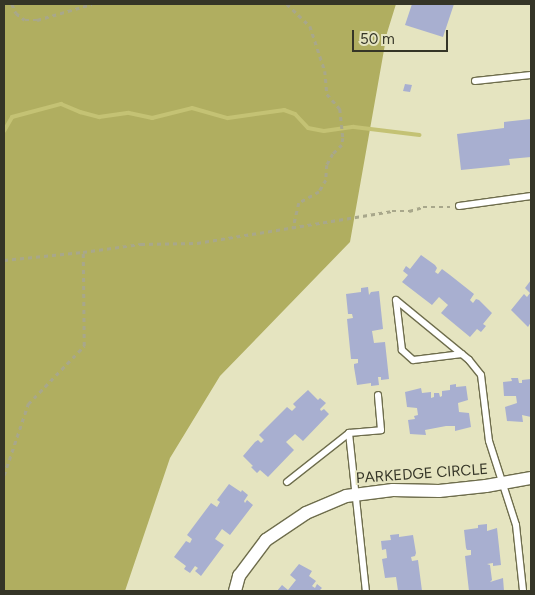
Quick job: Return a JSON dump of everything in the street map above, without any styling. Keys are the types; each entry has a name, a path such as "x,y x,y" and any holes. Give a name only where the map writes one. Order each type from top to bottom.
{"street":[{"name":"PARKEDGE CIRCLE","path":"235,591 239,576 266,540 306,513 346,496 393,490 439,491 531,478"}],"lane":[{"path":"475,81 531,76"},
{"path":"459,206 531,196"},
{"path":"462,354 413,360 402,350 396,300 462,354 481,375 490,441 516,525 523,591"},
{"path":"287,482 349,433 381,430 378,395"},
{"path":"349,433 366,591"}],"path":[{"path":"12,4 16,13 25,20 38,20 92,4"},
{"path":"288,4 310,26 326,71 327,94 340,109 343,122 342,145 333,154 327,165 326,180 319,192 299,203 293,228"},
{"path":"6,260 141,244 197,243 248,233 293,228 392,211 409,211 423,207 459,206"},
{"path":"4,475 28,404 84,346 83,252"}],"shaded area":[{"path":"4,4 396,4 387,33 350,242 220,376 170,458 125,591 4,591"}],"building":[{"path":"412,4 454,4 443,37 405,25"},
{"path":"405,84 412,85 410,92 403,91"},
{"path":"531,119 531,157 509,159 510,165 461,170 457,134 504,128 504,122"},
{"path":"421,255 435,265 437,268 435,272 438,274 442,269 474,294 470,300 473,303 476,299 479,300 492,313 483,324 486,326 481,332 477,329 470,337 441,313 448,305 439,297 432,305 402,282 408,275 403,271 406,266 410,269"},
{"path":"531,280 531,322 528,327 511,310 524,294 527,297 530,293 525,288"},
{"path":"368,287 369,295 371,292 379,291 383,329 372,331 374,343 385,342 389,379 381,380 381,377 378,377 379,385 371,386 371,383 357,385 354,364 358,363 358,359 351,359 347,319 353,318 352,314 348,314 346,294 361,292 361,288"},
{"path":"511,378 518,378 519,383 522,383 522,380 531,379 531,417 522,415 523,422 507,421 505,407 517,403 516,396 504,396 503,382 512,381"},
{"path":"456,384 456,387 466,386 468,400 458,403 459,412 469,413 471,427 455,431 455,426 446,426 425,430 426,435 410,434 408,420 415,419 414,416 418,415 417,408 407,407 405,392 421,388 422,393 431,392 431,398 434,397 434,393 439,393 440,397 442,396 442,391 450,390 450,385"},
{"path":"308,390 318,400 320,398 326,403 320,409 321,411 324,409 329,414 303,441 295,434 286,442 294,450 268,477 260,470 257,473 243,456 255,442 258,440 261,443 264,440 259,435 287,407 292,411 296,407 293,404"},
{"path":"229,484 248,495 244,501 245,503 247,500 253,505 230,535 222,529 215,539 224,545 201,576 195,571 198,568 195,566 190,573 184,569 186,566 174,557 186,541 190,543 192,539 187,535 211,503 217,507 220,502 217,500"},
{"path":"487,524 487,531 497,528 501,565 493,566 493,563 487,564 490,565 492,580 490,582 503,578 504,591 469,591 465,556 471,555 471,550 466,548 464,530 478,528 478,525"},
{"path":"399,534 399,537 413,535 416,553 415,556 411,557 412,561 418,560 422,591 398,591 396,577 385,578 382,559 387,558 386,549 382,550 381,541 391,540 390,535"},
{"path":"299,564 312,571 309,576 316,581 312,586 315,588 317,584 322,588 319,591 277,591 282,585 288,590 296,580 290,575"}],"waterway":[{"path":"4,131 12,117 61,104 99,117 129,113 152,118 192,108 228,118 284,110 295,114 308,128 324,131 354,127 420,135"}]}
